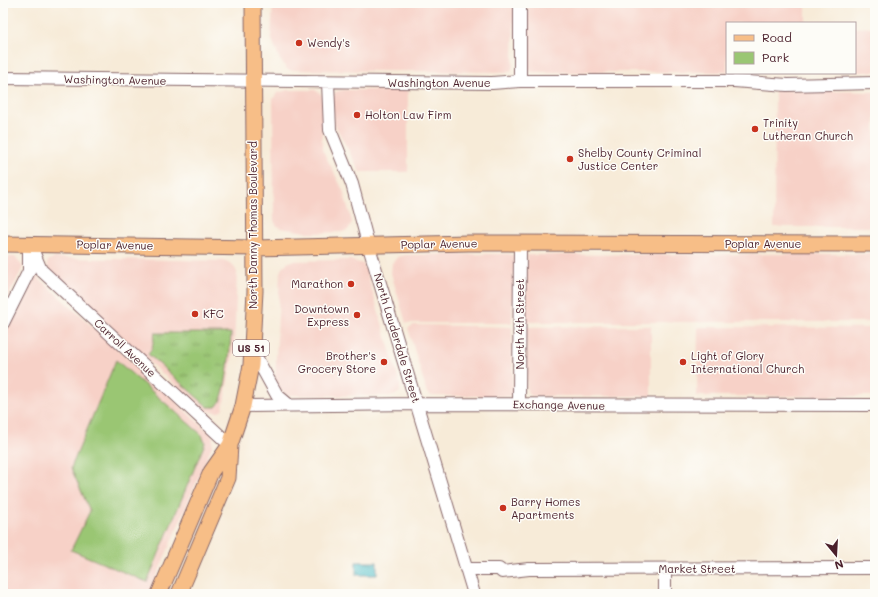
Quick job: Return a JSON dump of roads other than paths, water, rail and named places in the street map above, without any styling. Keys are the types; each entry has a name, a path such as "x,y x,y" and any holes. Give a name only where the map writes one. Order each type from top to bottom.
{"main road":[{"name":"North Danny Thomas Boulevard","path":"179,594 228,478 230,445 243,406 249,376 255,291 253,203 253,3"},
{"name":"Poplar Avenue","path":"3,244 255,248 520,243 875,244"},
{"name":"North Danny Thomas Boulevard","path":"159,594 211,472 230,445"}],"street":[{"path":"520,3 520,81"},
{"name":"Washington Avenue","path":"3,78 253,82 492,83 520,81 734,81 787,85 875,83"},
{"name":"North Lauderdale Street","path":"328,82 330,130 352,184 369,247 474,594"},
{"name":"North 4th Street","path":"519,404 520,243"},
{"path":"3,323 29,271 30,244"},
{"name":"Carroll Avenue","path":"30,244 41,270 230,445"},
{"path":"251,348 277,395 289,405"},
{"name":"Exchange Avenue","path":"243,406 416,404 875,405"},
{"name":"Market Street","path":"466,569 499,569 502,572 516,572 520,569 875,568"},
{"path":"664,594 665,569"}],"water":[{"path":"356,562 377,562 377,575 356,575"}],"place":[{"name":"Wendy's","path":"299,43"},
{"name":"Holton Law Firm","path":"357,115"},
{"name":"Trinity Lutheran Church","path":"755,129"},
{"name":"Shelby County Criminal Justice Center","path":"570,159"},
{"name":"Marathon","path":"351,284"},
{"name":"KFC","path":"195,314"},
{"name":"Downtown Express","path":"357,315"},
{"name":"Brother's Grocery Store","path":"384,362"},
{"name":"Light of Glory International Church","path":"683,362"},
{"name":"Barry Homes Apartments","path":"503,508"}]}
